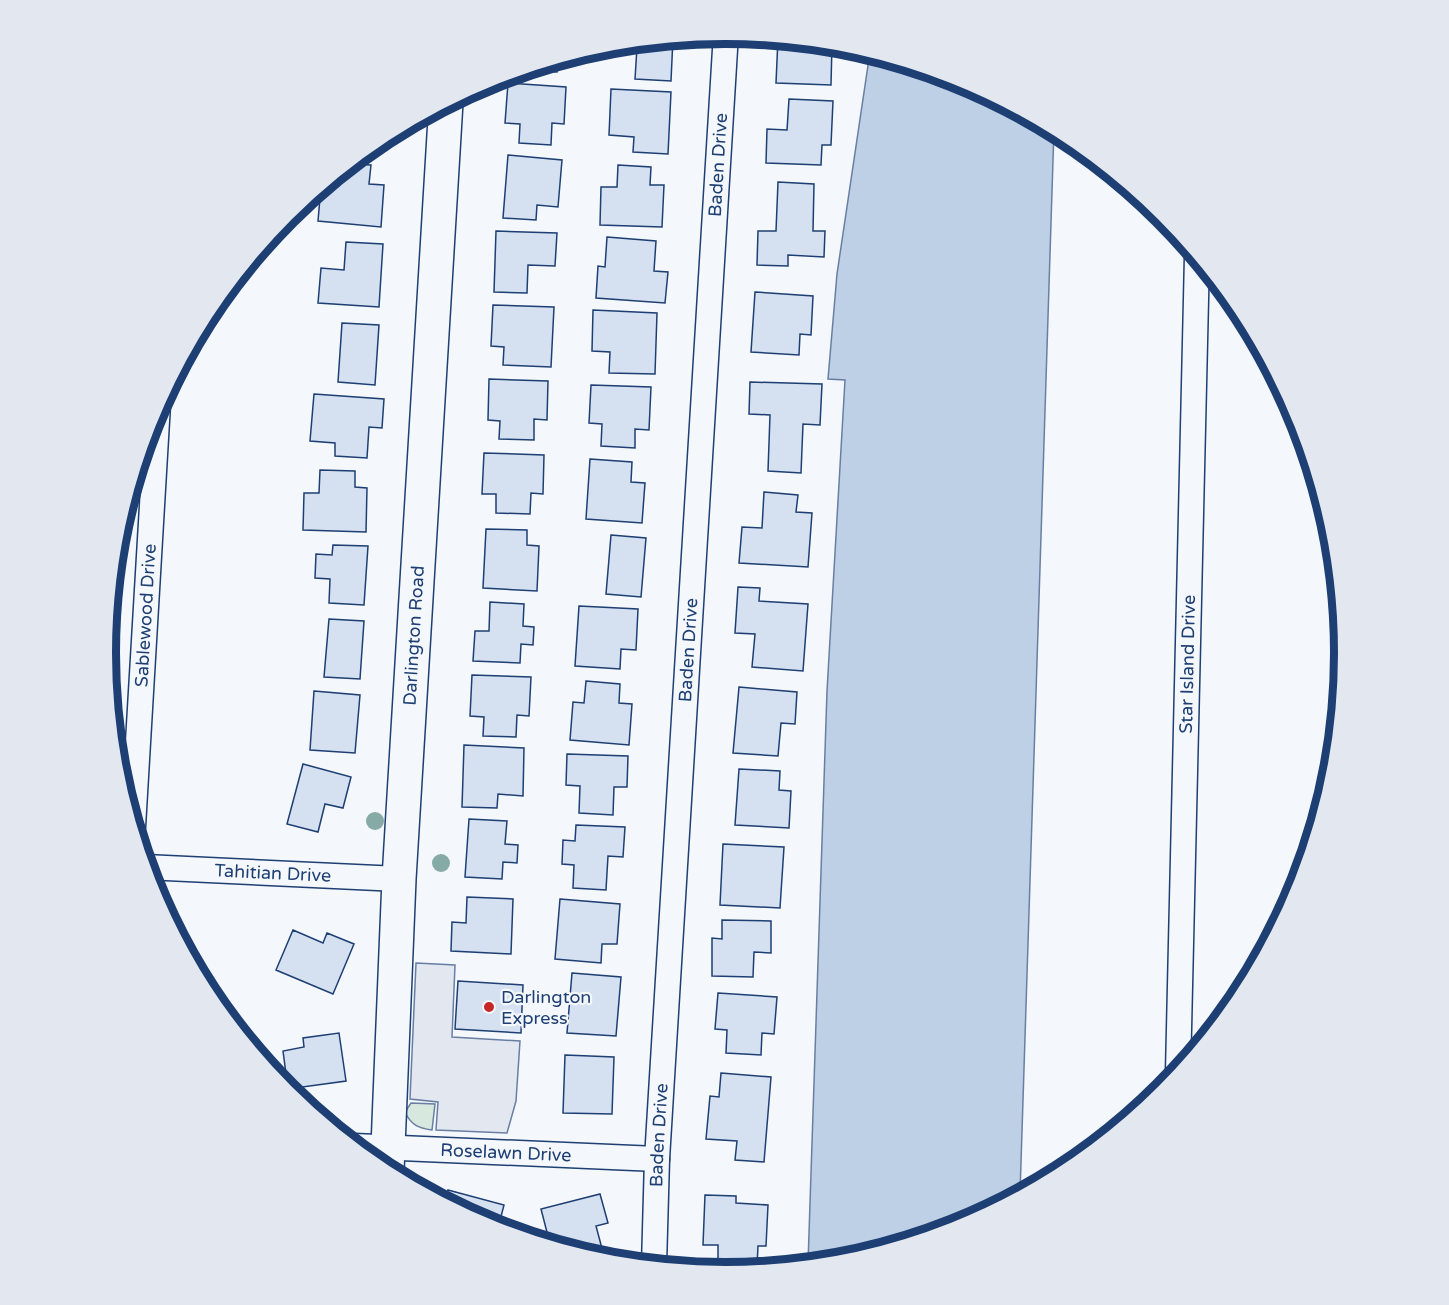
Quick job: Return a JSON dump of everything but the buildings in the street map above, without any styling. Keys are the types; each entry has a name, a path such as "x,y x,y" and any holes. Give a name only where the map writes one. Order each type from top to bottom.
{"street":[{"name":"Baden Drive","path":"654,1257 657,1159 725,44"},
{"name":"Darlington Road","path":"387,1160 399,879 445,111"},
{"name":"Star Island Drive","path":"1178,1058 1197,269"},
{"name":"Sablewood Drive","path":"134,803 156,435"},
{"name":"Tahitian Drive","path":"155,867 399,879"},
{"name":"Roselawn Drive","path":"388,1160 657,1159"}],"shaded area":[{"path":"416,963 455,965 452,1037 520,1041 516,1101 507,1133 436,1130 438,1102 410,1099"},
{"path":"411,1103 435,1104 432,1130 412,1123 405,1112"}],"water":[{"path":"869,61 958,90 994,106 1054,140 1020,1185 958,1215 920,1229 882,1241 808,1255 827,691 845,380 828,379 837,274"}],"place":[{"name":"Darlington Express","path":"489,1007"}]}
